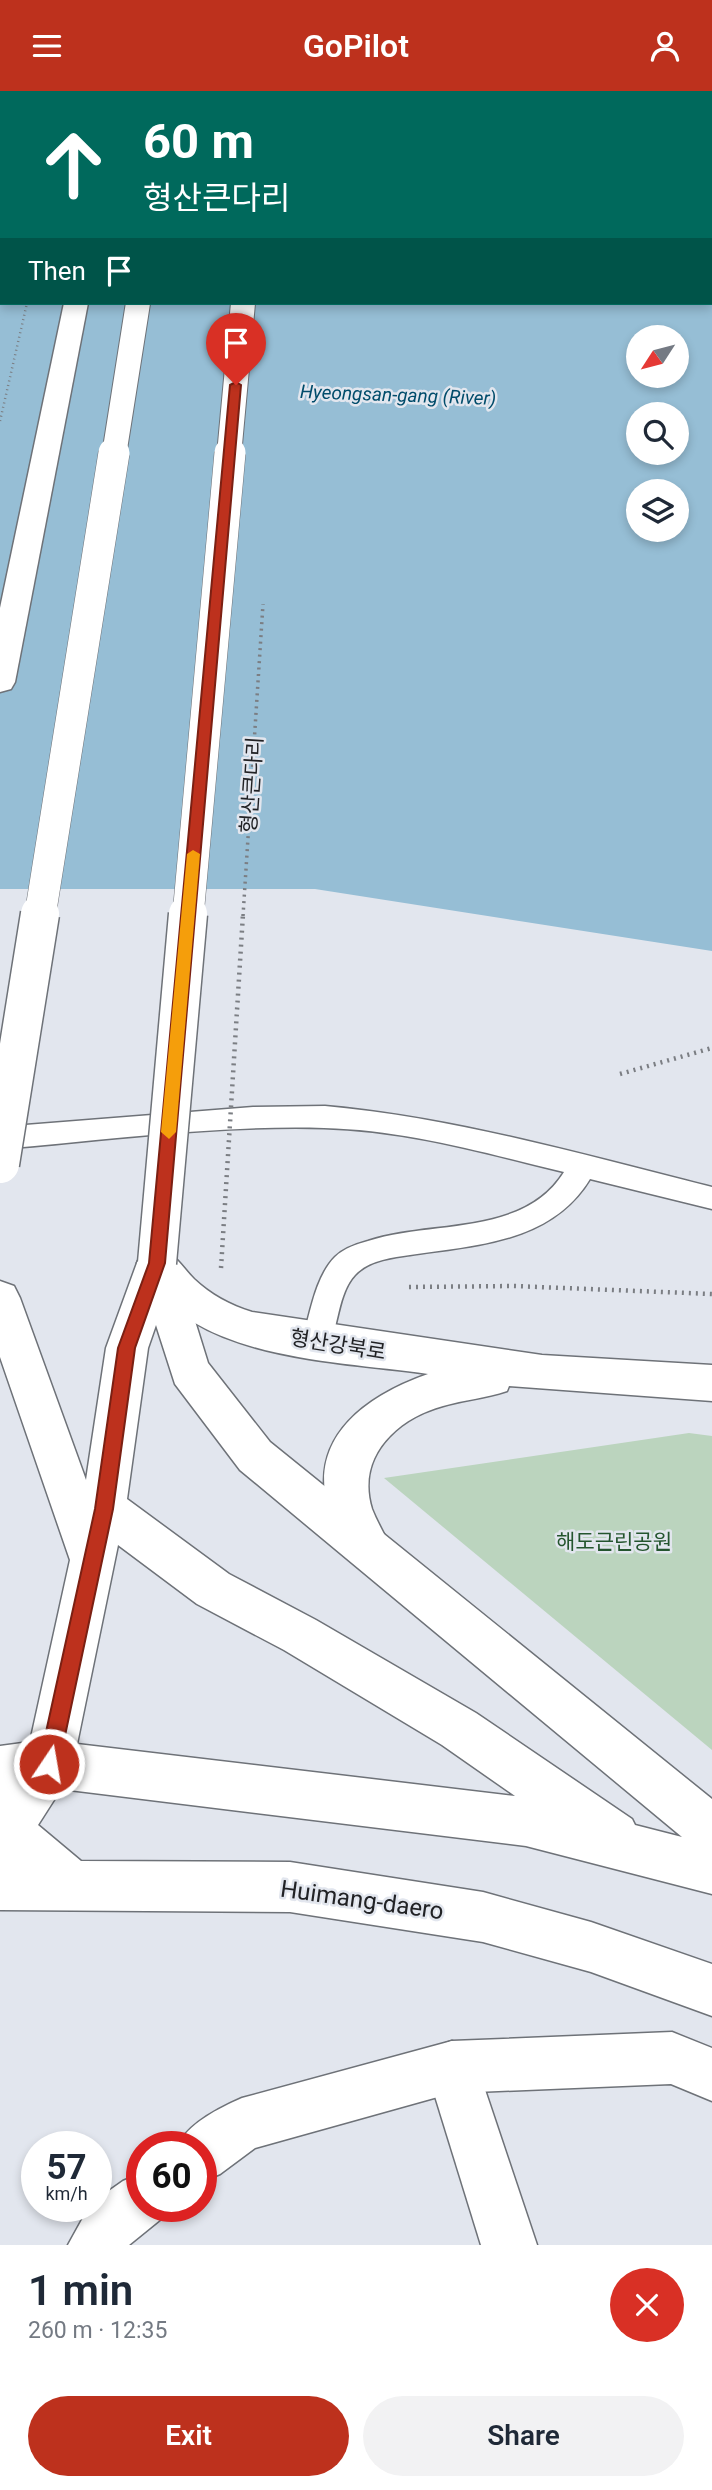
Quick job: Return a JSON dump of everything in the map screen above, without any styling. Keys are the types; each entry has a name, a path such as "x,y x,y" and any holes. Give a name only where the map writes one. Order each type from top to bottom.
{"main road":[{"path":"0,682 76,305"},
{"path":"0,1164 138,305"},
{"path":"71,1885 2,1833 49,1764 104,1509 127,1348 157,1263 243,305"},
{"path":"157,1263 190,1371 255,1456 712,1830"},
{"name":"형산강북로","path":"157,1263 172,1285 206,1314 234,1326 317,1342 542,1373 712,1383"},
{"path":"0,1298 93,1561"},
{"name":"형산강북로","path":"369,1548 349,1504 346,1478 350,1458 375,1420 416,1394 443,1386 542,1373"},
{"path":"104,1509 213,1589 300,1635 459,1730 637,1850"},
{"path":"0,1756 526,1822 712,1869"},
{"path":"0,1770 49,1764"},
{"name":"Huimang-daero","path":"0,1885 290,1887 392,1902 497,1921 591,1947 712,1990"},
{"path":"217,2143 242,2125 452,2067 672,2057 712,2075"},
{"path":"452,2067 509,2245"},
{"path":"96,2245 111,2223 126,2212"}],"lane":[{"path":"0,1137 253,1118 325,1117 390,1122 712,1198"},
{"path":"317,1342 341,1269 358,1257 380,1249 517,1224 541,1215 559,1204 574,1187 583,1166"}],"path":[{"path":"0,421 27,305"},
{"name":"형산큰다리","path":"224,1277 220,1268 264,592"},
{"path":"620,1074 712,1048"},
{"path":"332,1297 403,1287 514,1286 712,1294"}],"green space":[{"name":"해도근린공원","path":"689,1433 712,1436 712,1750 384,1478"}],"water":[{"name":"Hyeongsan-gang (River)","path":"0,305 712,305 712,951 315,889 0,889"}],"slow traffic":[{"path":"169,1132 193,854"}],"route":[{"path":"49,1764 104,1509 127,1348 157,1263 236,385"}]}
